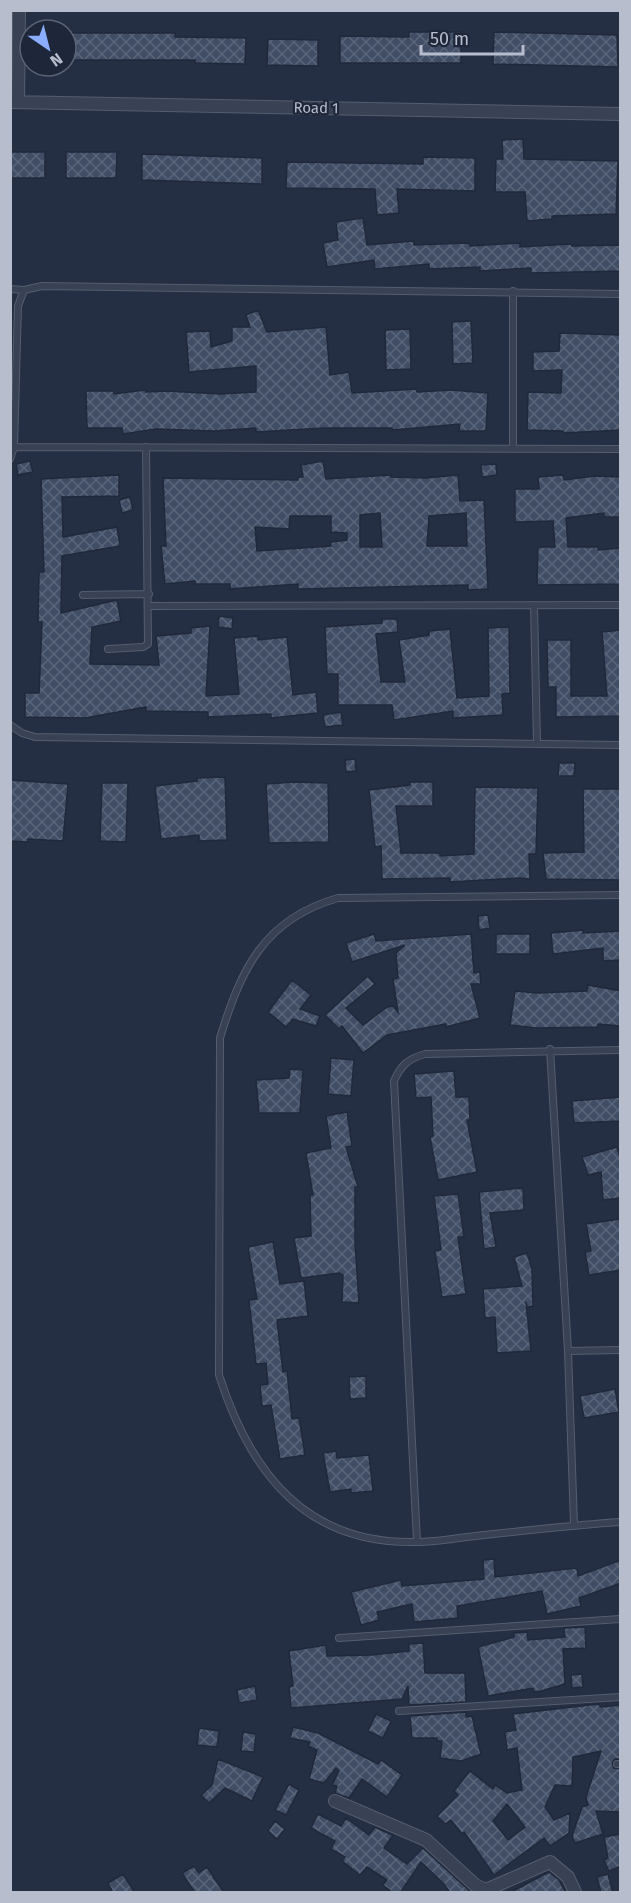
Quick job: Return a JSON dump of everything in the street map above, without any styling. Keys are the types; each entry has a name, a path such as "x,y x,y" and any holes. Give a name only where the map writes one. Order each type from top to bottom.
{"street":[{"path":"14,102 19,10"},
{"name":"Road 1","path":"14,102 621,114"},
{"path":"335,1801 426,1840 475,1885 486,1890 550,1862 568,1877 575,1893"}],"lane":[{"path":"10,289 24,290 54,286 621,294"},
{"path":"10,459 14,447 18,306 24,290"},
{"path":"513,291 513,448"},
{"path":"14,447 621,449"},
{"path":"108,649 143,647 148,644 146,447"},
{"path":"83,595 149,594"},
{"path":"534,605 537,743"},
{"path":"149,606 621,605"},
{"path":"10,724 22,733 35,737 621,745"},
{"path":"621,895 338,898 310,906 286,921 264,944 247,967 232,998 220,1038 219,1375 230,1410 264,1472 290,1501 325,1524 356,1535 417,1542 621,1522"},
{"path":"417,1542 394,1081 400,1066 410,1059 425,1054 550,1049 621,1050"},
{"path":"550,1049 568,1351 574,1525"},
{"path":"568,1351 621,1350"},
{"path":"339,1638 621,1620"},
{"path":"399,1711 621,1697"}],"building":[{"path":"409,32 461,32 461,63 340,63 340,36 409,37"},
{"path":"494,32 617,35 618,67 493,64"},
{"path":"78,33 175,33 175,37 246,38 245,64 195,63 195,60 78,60"},
{"path":"268,39 318,40 318,66 267,65"},
{"path":"523,139 524,159 618,161 616,214 552,216 552,219 527,221 525,192 495,192 496,159 503,159 502,140"},
{"path":"10,152 45,152 45,178 10,178"},
{"path":"66,152 117,152 116,178 66,178"},
{"path":"142,154 262,158 262,184 142,180"},
{"path":"423,157 475,158 475,191 397,189 399,213 377,215 375,189 286,188 287,162 423,164"},
{"path":"363,218 367,245 414,241 414,245 469,243 470,246 520,243 520,247 571,244 572,246 621,245 621,271 531,273 531,268 480,271 480,267 429,269 429,264 375,269 374,260 327,267 323,243 338,240 336,222"},
{"path":"258,310 267,332 326,327 330,375 349,372 352,393 416,389 417,392 452,390 488,393 486,431 459,431 460,424 393,430 392,428 324,428 256,432 256,428 214,431 156,429 123,434 122,428 87,428 86,391 114,391 114,394 145,390 146,392 220,394 256,392 256,366 189,372 186,332 210,331 211,347 232,341 232,327 250,327 246,315"},
{"path":"471,321 473,363 453,364 452,322"},
{"path":"410,329 411,369 386,370 385,330"},
{"path":"560,333 621,335 621,430 564,433 563,431 527,430 528,392 561,393 562,370 533,371 533,352 559,351"},
{"path":"30,461 33,472 18,475 16,464"},
{"path":"323,461 326,479 391,475 391,477 426,478 458,475 460,501 484,500 488,589 468,590 468,585 298,589 298,584 230,589 230,584 195,584 195,581 165,584 161,546 166,546 163,478 298,480 298,477 303,477 301,465","holes":["380,513 382,547 360,547 360,515","466,513 467,546 427,546 429,516","290,516 331,516 331,532 347,533 347,540 331,542 331,546 257,551 255,527 289,529"]},
{"path":"496,464 497,475 482,477 481,465"},
{"path":"119,475 119,496 62,497 63,537 117,527 120,546 62,556 61,613 117,600 121,621 92,627 90,664 159,665 156,636 191,633 191,628 210,626 206,696 239,694 234,638 258,636 258,640 287,637 293,695 316,692 318,713 271,718 271,714 208,717 208,712 146,711 146,707 85,718 25,717 25,693 39,693 42,622 38,622 39,572 44,572 41,479"},
{"path":"563,475 564,480 595,476 621,477 621,517 604,517 604,513 566,518 568,547 598,547 598,550 621,548 621,584 537,585 538,547 555,547 553,521 515,522 515,489 539,489 538,477"},
{"path":"130,497 133,510 122,513 119,500"},
{"path":"219,616 233,618 232,629 218,627"},
{"path":"382,619 397,619 398,632 376,634 381,682 405,682 399,640 429,635 429,631 450,629 457,698 489,696 488,628 509,627 510,693 502,694 503,715 453,718 453,711 394,720 392,705 338,705 338,674 327,674 325,627 382,623"},
{"path":"621,630 621,716 556,717 556,687 548,687 547,640 571,640 571,696 607,696 602,632"},
{"path":"341,712 343,725 325,727 323,715"},
{"path":"355,759 356,771 346,772 345,760"},
{"path":"559,763 575,763 574,776 558,776"},
{"path":"225,777 227,840 199,841 199,835 161,839 155,786 197,781 197,778"},
{"path":"10,780 68,784 63,841 28,839 28,842 10,841"},
{"path":"410,782 433,782 433,806 396,806 401,853 440,853 440,856 474,854 475,787 538,788 536,854 529,854 530,879 450,882 450,878 382,879 381,846 375,847 369,790 410,785"},
{"path":"102,783 128,783 126,842 100,841"},
{"path":"328,783 329,842 269,843 266,784"},
{"path":"583,789 621,789 621,880 546,879 543,853 584,852"},
{"path":"488,915 490,928 479,930 478,916"},
{"path":"583,930 583,933 621,931 621,960 603,961 603,948 553,954 551,933"},
{"path":"374,934 376,941 471,934 474,973 480,972 481,984 471,984 480,1018 446,1027 446,1024 387,1035 363,1053 342,1026 339,1029 325,1015 368,976 375,984 346,1008 363,1025 387,1007 393,1006 398,1012 393,979 398,978 396,953 405,945 352,962 346,943"},
{"path":"496,934 530,934 530,954 496,954"},
{"path":"292,980 311,995 300,1009 320,1016 316,1026 293,1019 286,1027 268,1012"},
{"path":"588,985 621,991 621,1026 598,1024 598,1027 536,1028 510,1025 515,991 537,993 587,991"},
{"path":"331,1058 354,1060 351,1096 328,1094"},
{"path":"290,1069 303,1070 300,1113 259,1113 256,1080 289,1078"},
{"path":"454,1071 456,1097 469,1097 470,1120 467,1120 477,1172 438,1180 430,1137 433,1136 431,1097 416,1098 414,1074"},
{"path":"621,1097 621,1121 574,1123 572,1101"},
{"path":"347,1112 352,1146 346,1147 358,1187 355,1187 355,1243 359,1303 342,1302 343,1275 339,1273 301,1278 294,1238 311,1236 310,1195 313,1195 306,1153 331,1148 326,1116"},
{"path":"617,1147 621,1160 621,1198 603,1200 601,1172 588,1175 582,1157"},
{"path":"523,1188 524,1210 490,1213 496,1247 484,1249 479,1192"},
{"path":"458,1194 464,1237 458,1237 466,1294 442,1297 435,1251 441,1250 434,1196"},
{"path":"620,1219 621,1270 589,1275 585,1252 591,1251 586,1224"},
{"path":"273,1242 280,1284 304,1281 308,1316 277,1320 283,1372 287,1371 292,1419 299,1418 305,1455 280,1459 271,1405 262,1406 260,1385 268,1384 266,1363 256,1364 249,1300 257,1299 248,1247"},
{"path":"527,1253 532,1269 533,1306 527,1307 526,1302 531,1351 497,1353 495,1317 485,1318 483,1289 522,1286 514,1257"},
{"path":"366,1376 366,1398 350,1399 349,1377"},
{"path":"615,1389 619,1412 584,1418 580,1396"},
{"path":"336,1451 337,1458 369,1455 373,1491 351,1493 351,1489 330,1492 323,1453"},
{"path":"494,1559 495,1577 577,1568 578,1576 621,1560 621,1583 579,1598 581,1606 547,1614 542,1591 457,1606 458,1618 414,1622 412,1604 377,1612 379,1620 361,1625 351,1592 401,1580 402,1586 484,1579 483,1560"},
{"path":"585,1627 586,1648 563,1649 565,1684 541,1691 534,1692 533,1688 488,1696 478,1647 514,1637 514,1633 527,1632 528,1640 565,1637 564,1628"},
{"path":"423,1643 425,1673 465,1673 466,1702 409,1705 408,1686 402,1699 291,1708 289,1687 293,1686 289,1651 326,1645 327,1656 371,1655 409,1651 409,1644"},
{"path":"582,1674 583,1687 572,1688 571,1675"},
{"path":"255,1686 257,1700 239,1703 237,1690"},
{"path":"598,1704 601,1707 621,1705 621,1759 615,1759 612,1763 614,1768 621,1769 621,1812 596,1811 603,1834 575,1843 572,1836 582,1807 588,1805 586,1797 601,1751 573,1757 572,1786 555,1785 545,1807 554,1820 570,1813 569,1833 550,1846 544,1838 494,1875 464,1832 462,1834 451,1820 445,1824 437,1816 458,1795 454,1791 470,1771 493,1789 495,1785 507,1793 522,1790 517,1748 507,1750 505,1732 516,1730 513,1714","holes":["507,1804 525,1827 508,1840 493,1821"]},
{"path":"466,1712 466,1717 472,1716 481,1754 461,1761 440,1758 442,1741 437,1741 437,1738 412,1738 410,1716"},
{"path":"376,1714 391,1721 383,1738 368,1731"},
{"path":"293,1727 318,1733 378,1764 381,1760 402,1775 387,1797 362,1779 349,1798 335,1793 337,1786 332,1785 339,1771 336,1768 324,1783 309,1779 317,1750 308,1746 310,1742 290,1738"},
{"path":"199,1728 219,1731 217,1747 197,1745"},
{"path":"243,1732 256,1734 254,1752 241,1751"},
{"path":"218,1759 263,1777 252,1801 225,1788 209,1803 201,1795 212,1785"},
{"path":"289,1784 299,1790 286,1815 275,1810"},
{"path":"318,1814 341,1826 346,1818 369,1835 375,1827 393,1835 384,1848 407,1864 423,1848 472,1893 446,1893 449,1891 444,1884 421,1862 400,1893 393,1893 383,1885 387,1880 367,1867 360,1875 342,1861 345,1857 331,1849 335,1841 311,1828"},
{"path":"275,1821 285,1829 277,1839 268,1831"},
{"path":"621,1834 621,1866 609,1871 604,1860 608,1858 604,1837"},
{"path":"194,1866 199,1873 207,1867 224,1893 195,1893 182,1873"},
{"path":"549,1872 559,1880 566,1893 509,1893"},
{"path":"123,1874 135,1893 113,1893 108,1883"},
{"path":"608,1874 613,1893 601,1893 597,1877"}]}
